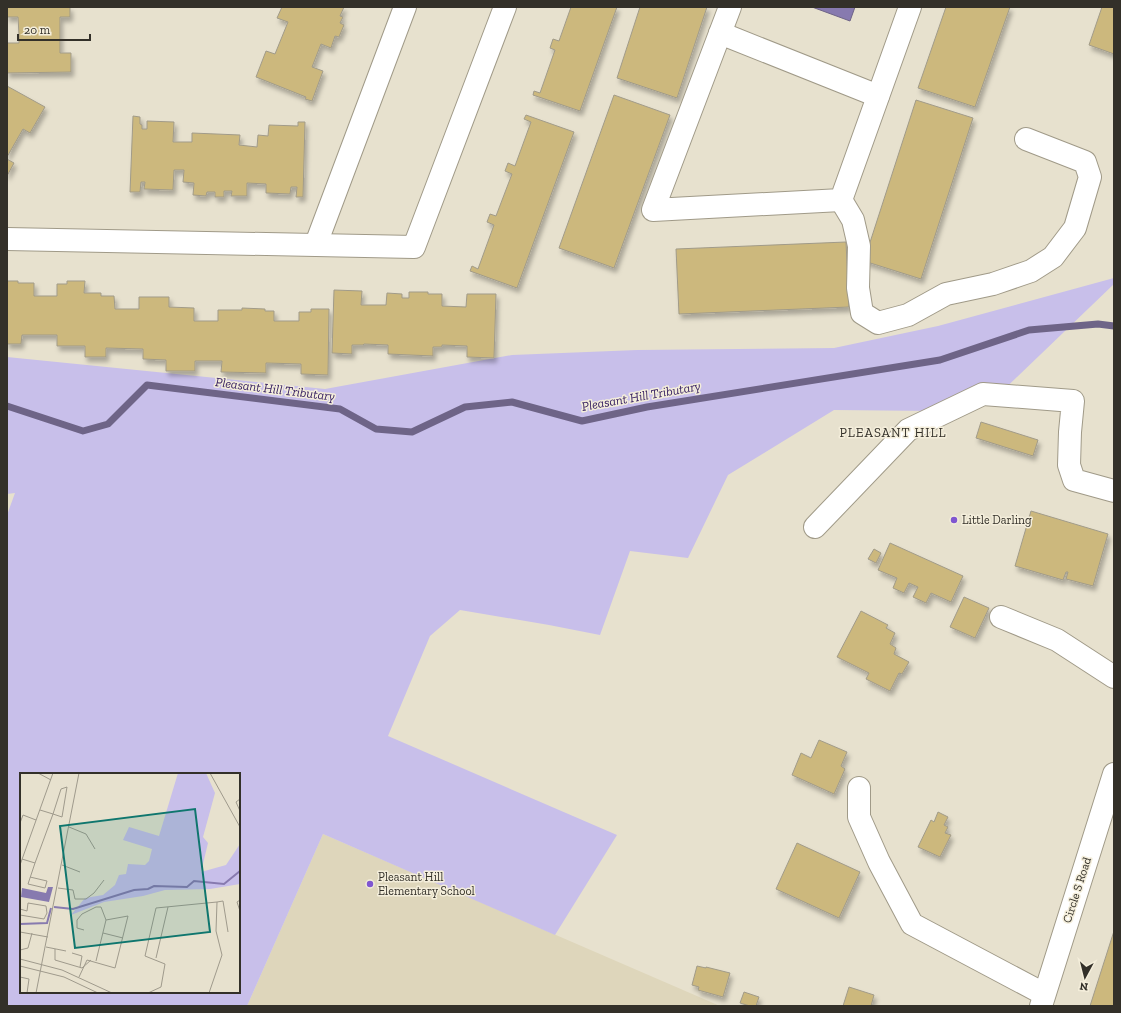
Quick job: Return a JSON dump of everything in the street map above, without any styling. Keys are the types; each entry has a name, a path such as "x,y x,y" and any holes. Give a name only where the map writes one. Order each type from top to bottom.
{"street":[{"path":"316,244 405,7"},
{"path":"7,239 414,247 505,7"},
{"path":"730,7 653,210 841,200"},
{"path":"841,200 910,7"},
{"path":"720,33 878,96"},
{"path":"841,200 853,220 859,246 858,288 862,313 878,323 908,315 946,294 993,284 1031,271 1053,257 1075,228 1090,177 1085,162 1026,138"},
{"path":"815,527 908,430 983,394 1073,401 1069,465 1074,480 1114,491"},
{"path":"1001,617 1057,640 1114,677"},
{"name":"Circle S Road","path":"1043,1000 1114,774"},
{"path":"859,788 859,817 879,862 912,924 1043,1000"}],"shaded area":[{"path":"812,7 855,7 850,21"},
{"path":"1114,278 1114,284 992,401 935,411 834,410 728,475 688,558 630,551 600,635 460,610 430,636 388,736 617,835 555,935 323,834 247,1006 7,1006 7,515 15,493 7,494 7,357 325,389 512,355 637,350 834,348 938,326"},
{"name":"Pleasant Hill Elementary School","path":"323,834 720,1006 247,1006"}],"building":[{"path":"7,7 70,7 70,17 60,17 60,53 71,53 71,72 7,73 7,43 19,43 19,35 18,17 7,17"},
{"path":"282,7 344,7 340,16 343,17 340,23 344,25 339,37 335,36 331,48 321,44 312,67 323,71 312,101 305,99 306,97 256,77 266,51 275,54 288,22 277,18"},
{"path":"571,7 617,7 580,111 533,95 534,91 540,93 555,50 550,48 553,39 559,41"},
{"path":"640,7 707,7 677,98 617,78"},
{"path":"946,7 1010,7 975,107 918,88"},
{"path":"1102,7 1114,7 1114,54 1089,45"},
{"path":"7,86 45,107 30,133 23,129 7,157"},
{"path":"614,95 670,115 614,268 559,248"},
{"path":"916,100 973,118 921,279 864,261"},
{"path":"526,115 574,132 517,288 470,271 472,266 478,269 494,225 487,222 490,214 496,216 512,174 505,171 508,163 515,166 531,122 524,119"},
{"path":"133,116 140,117 142,129 147,129 147,121 174,122 173,142 192,142 192,133 240,135 239,145 257,147 258,135 268,136 269,125 298,126 298,122 305,122 303,197 296,197 297,187 291,187 290,194 266,193 266,184 247,183 247,196 231,196 232,191 224,191 224,197 215,197 215,192 207,192 206,196 193,195 194,183 183,182 184,170 174,170 173,190 144,189 145,182 141,182 140,192 130,192"},
{"path":"7,159 14,163 7,176"},
{"path":"846,242 849,307 679,314 676,249"},
{"path":"7,281 34,283 34,296 57,296 57,284 67,284 67,281 85,281 84,293 101,293 101,296 114,296 115,309 139,309 139,297 169,297 169,307 194,308 194,321 218,321 218,310 242,310 242,308 274,311 274,321 299,321 299,312 311,312 311,309 329,309 328,375 301,374 301,364 266,363 266,373 221,372 222,361 195,361 195,371 166,371 166,360 143,359 143,349 106,348 106,357 85,357 85,346 57,346 57,335 22,335 21,344 7,344"},
{"path":"334,290 362,291 361,305 386,305 387,293 402,294 402,298 409,298 409,292 428,292 428,294 442,294 442,306 466,307 467,294 496,294 494,358 467,357 467,346 442,345 442,347 433,347 433,356 388,354 388,345 364,344 352,345 352,354 332,353"},
{"path":"981,422 1038,440 1033,456 976,438"},
{"path":"1031,511 1108,534 1093,586 1066,579 1068,572 1066,572 1063,580 1015,566"},
{"path":"890,543 963,576 951,602 931,593 926,603 913,597 918,587 909,583 904,593 893,588 897,578 878,570"},
{"path":"874,549 881,553 876,563 868,559"},
{"path":"964,597 989,608 975,638 950,627"},
{"path":"861,611 888,625 886,628 895,633 890,644 896,648 894,654 909,662 902,674 899,673 890,691 866,679 869,673 837,657"},
{"path":"819,740 847,752 841,766 845,769 834,794 792,775 801,753 811,758"},
{"path":"938,812 948,817 944,825 948,827 945,833 951,835 940,857 918,847 931,820 934,822"},
{"path":"797,843 860,872 839,918 776,889"},
{"path":"1114,931 1114,1006 1090,1006"},
{"path":"697,966 730,973 723,997 698,990 699,987 692,985"},
{"path":"849,987 874,995 871,1006 843,1006"},
{"path":"744,992 759,997 756,1006 740,1003"}],"waterway":[{"name":"Pleasant Hill Tributary","path":"7,406 83,431 108,424 147,385 340,409 376,429 412,432 465,407 512,402 582,421 647,407 940,360 1029,330 1098,324 1114,326"}],"place":[{"name":"Little Darling","path":"954,520"},
{"name":"Pleasant Hill Elementary School","path":"370,884"}],"district":[{"name":"PLEASANT HILL","path":"893,432"}]}
